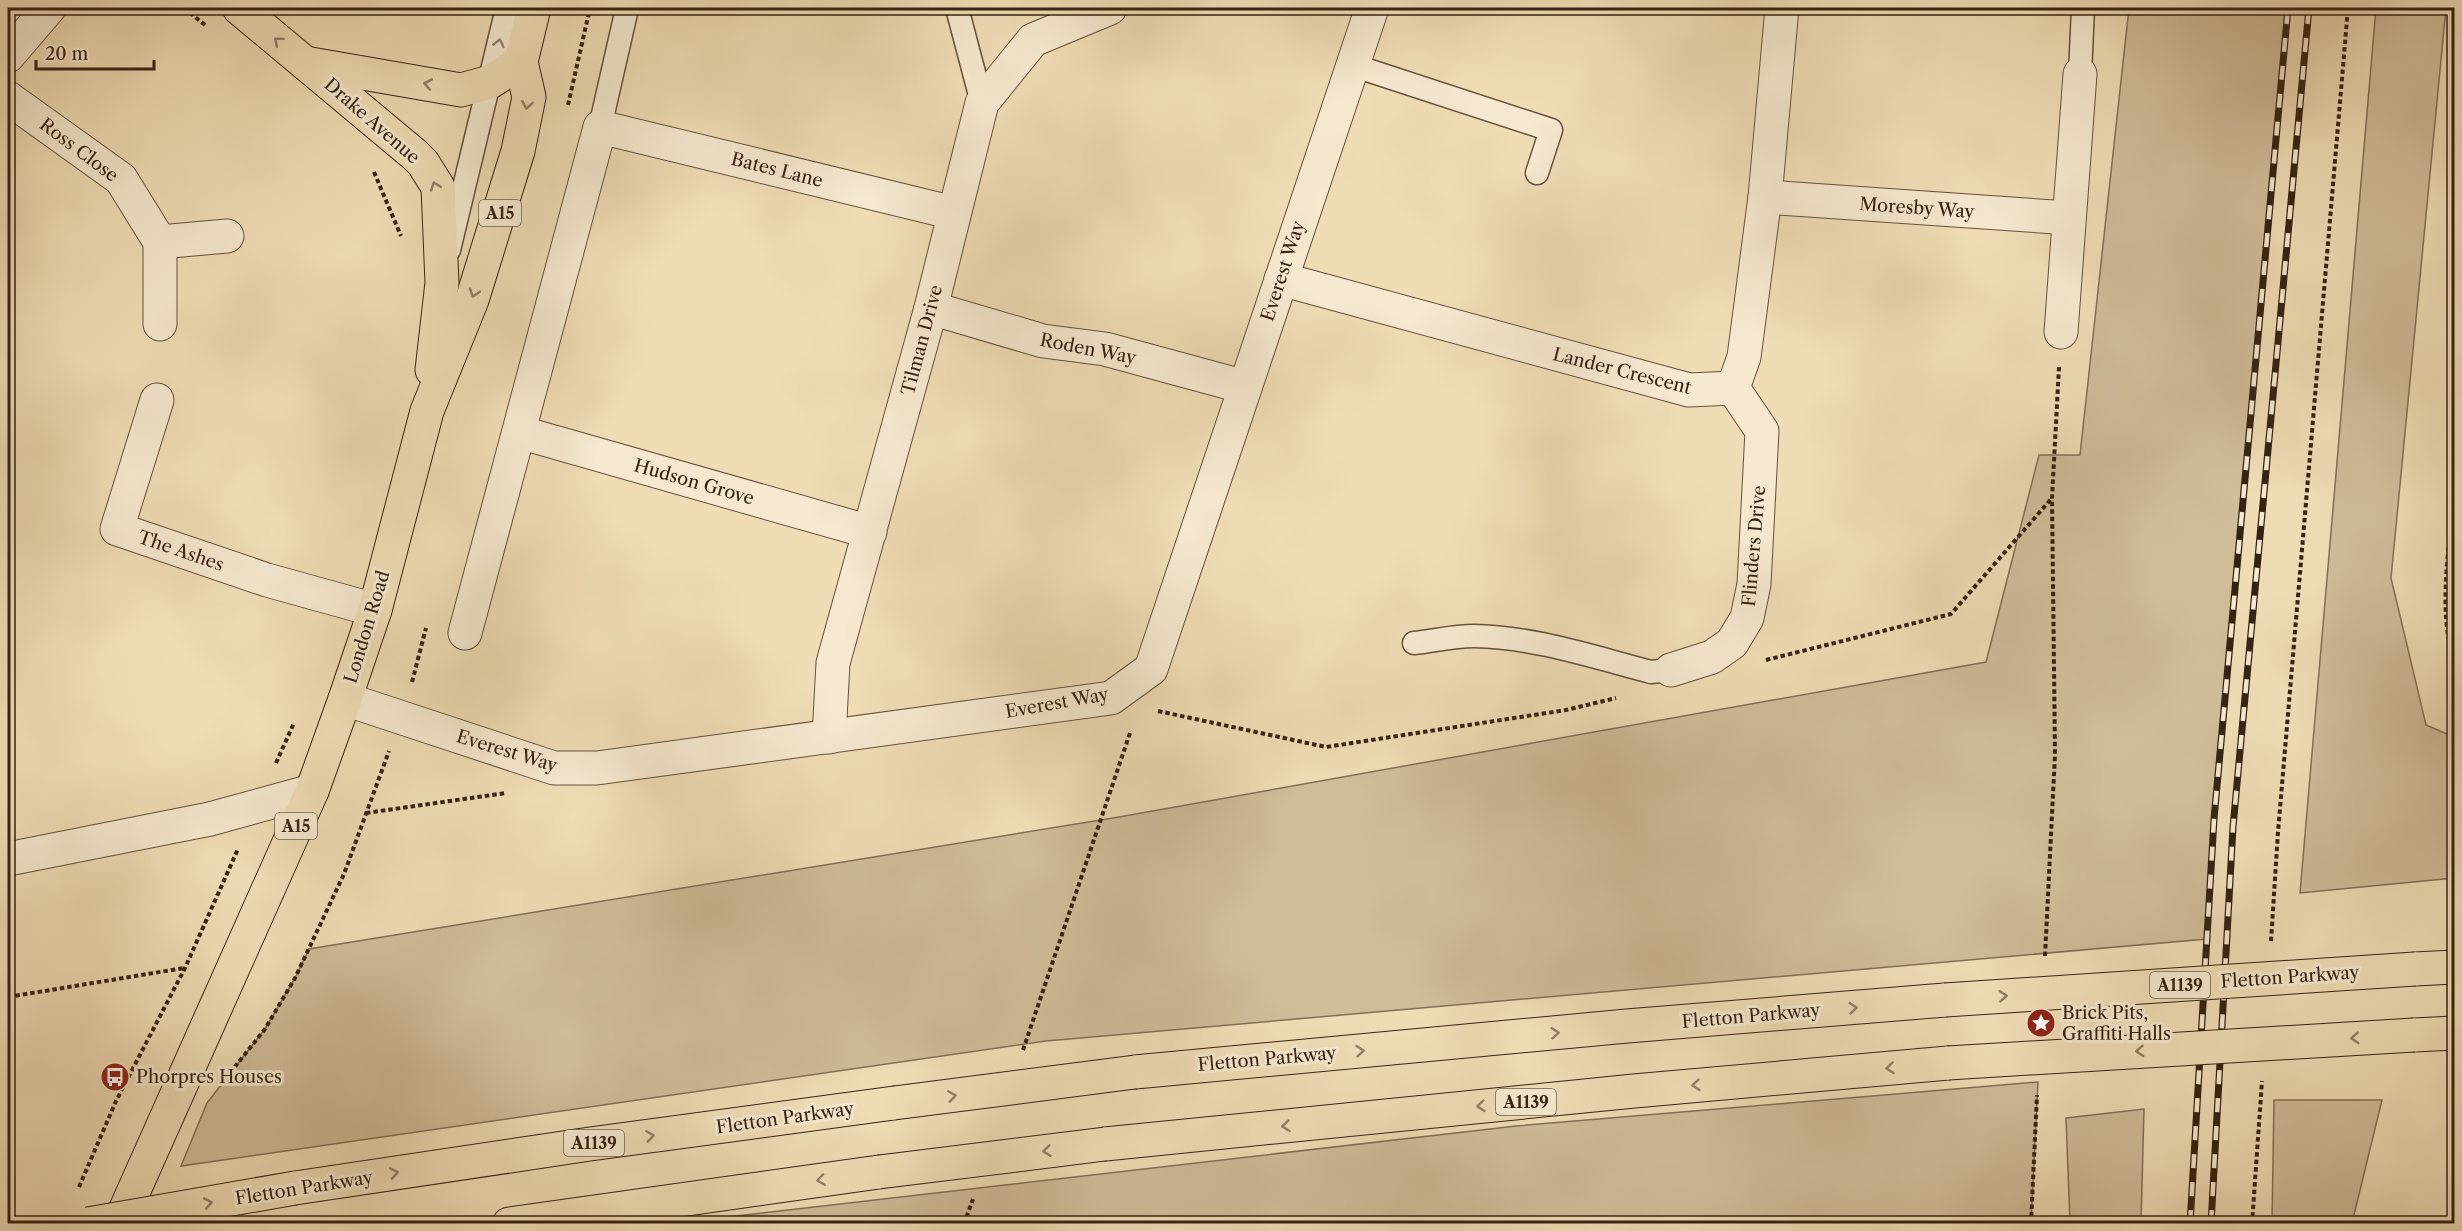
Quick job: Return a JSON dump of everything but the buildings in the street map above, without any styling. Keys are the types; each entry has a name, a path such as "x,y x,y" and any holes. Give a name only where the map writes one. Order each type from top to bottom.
{"main road":[{"name":"Drake Avenue","path":"239,8 423,163 438,187 442,283 427,411"},
{"name":"London Road","path":"119,1224 312,791 345,699 375,610 427,411 472,300 518,151 529,97 521,62 534,8"},
{"path":"305,63 460,90 490,82 521,62"},
{"name":"Fletton Parkway","path":"88,1224 295,1188 578,1146 1135,1072 1627,1026 1945,1000 2454,967"},
{"name":"A1139","path":"509,1224 879,1172 1105,1144 1634,1091 1948,1063 2454,1033"}],"street":[{"path":"10,48 49,8"},
{"name":"Tilman Drive","path":"829,737 833,663 931,308 982,102 1033,40 1110,8"},
{"name":"Everest Way","path":"345,699 554,768 597,768 1111,698 1151,669 1371,8"},
{"path":"1732,388 1744,357 1765,197 1782,8"},
{"path":"2061,332 2080,74"},
{"name":"Ross Close","path":"8,98 121,179 160,242"},
{"path":"465,633 600,127"},
{"name":"Bates Lane","path":"600,127 954,213"},
{"name":"Moresby Way","path":"1765,197 2069,218"},
{"path":"160,324 160,242 227,236"},
{"name":"Lander Crescent","path":"1281,279 1689,390 1732,388"},
{"name":"Roden Way","path":"931,308 1043,342 1105,350 1245,387"},
{"name":"Flinders Drive","path":"1671,670 1712,657 1732,643 1747,618 1754,584 1762,431 1732,388"},
{"name":"The Ashes","path":"157,400 117,529 267,580 375,610"},
{"name":"Hudson Grove","path":"519,432 870,532"},
{"path":"8,859 210,819 312,791"}],"lane":[{"path":"442,283 507,8"},
{"path":"957,8 982,102"},
{"path":"2080,74 2083,8"},
{"path":"600,127 626,13"},
{"path":"1352,65 1551,130 1537,173"},
{"path":"1414,643 1471,636 1504,637 1527,640 1651,672 1671,670"}],"path":[{"path":"2270,951 2279,820 2348,8"},
{"path":"2044,968 2055,754 2052,498 2061,332"},
{"path":"2454,495 2446,574 2448,641 2454,657"},
{"path":"1759,662 1951,614 2052,498"},
{"path":"1151,669 1138,706 1326,747 1566,710 1623,696"},
{"path":"1021,1055 1131,729"},
{"path":"366,813 509,793"},
{"path":"8,997 185,968"},
{"path":"2252,1224 2263,1069"},
{"path":"2031,1224 2037,1094"},
{"path":"964,1224 976,1190"}],"shaded area":[{"path":"2129,8 2288,8 2214,819 2207,939 1046,1041 181,1166 207,1103 265,1029 309,949 1119,817 1986,662 2039,455 2080,455"},
{"path":"2376,8 2446,8 2391,578 2426,725 2454,737 2454,878 2300,893"},
{"path":"2038,1082 2031,1223 675,1223 1516,1126"},
{"path":"2274,1100 2382,1100 2352,1223 2272,1223"},
{"path":"2144,1109 2141,1223 2070,1223 2066,1118"}],"railway":[{"path":"2190,1224 2214,819 2288,8"},
{"path":"2211,1224 2233,827 2309,8"}],"place":[{"name":"Brick Pits, Graffiti Halls","path":"2041,1023"},
{"name":"Phorpres Houses","path":"115,1077"}]}
